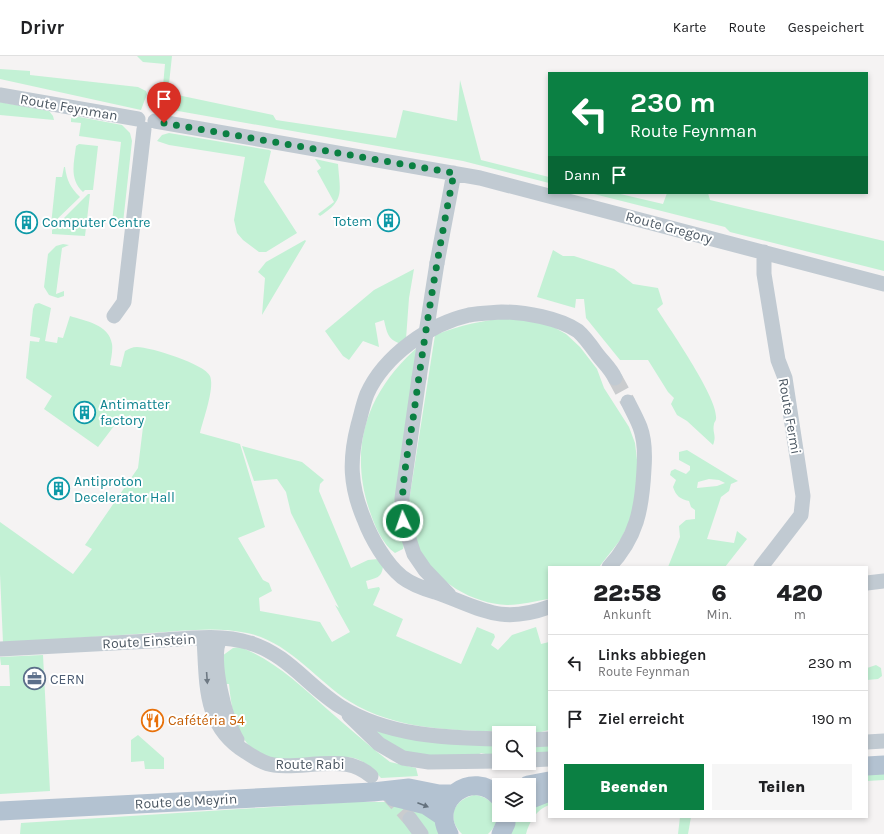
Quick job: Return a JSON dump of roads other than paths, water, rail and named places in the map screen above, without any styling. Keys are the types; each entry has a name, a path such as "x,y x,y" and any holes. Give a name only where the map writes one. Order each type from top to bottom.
{"main road":[{"path":"868,766 884,765"},
{"path":"536,783 548,780"},
{"name":"Route de Meyrin","path":"0,811 372,784 409,788 439,794 454,794"},
{"name":"Route de Meyrin","path":"372,784 426,805 446,826"},
{"path":"446,826 446,806 454,794 466,787 476,786 485,787 492,791"},
{"path":"536,797 548,792"}],"street":[{"name":"Route Feynman","path":"0,94 146,123 454,173"},
{"path":"114,316 124,302 146,123"},
{"path":"452,598 425,570 414,554 403,521 402,498 437,263 454,173"},
{"name":"Route Gregory","path":"454,173 503,184 884,284"},
{"name":"Route Fermi","path":"763,566 801,515 803,496 785,378 778,360 766,289 763,265 764,252"},
{"path":"548,607 514,616 481,611 452,598 428,590 403,577 378,546 361,511 355,492 351,457 363,405 377,376 401,351 431,330 468,315 510,312 529,313 579,332 616,378"},
{"path":"610,566 623,550 637,524 643,491 645,461 642,434 628,402"},
{"path":"868,583 884,581"},
{"name":"Route Einstein","path":"0,649 204,639 240,640 263,647 290,665 341,707"},
{"name":"Route Rabi","path":"204,639 208,692 212,711 226,736 248,753 272,765 352,764 361,768 372,784"},
{"name":"Route Rabi","path":"220,639 216,645 218,668 227,716 235,736 248,753"},
{"path":"341,707 368,720 412,733 435,736 492,739"},
{"path":"341,707 379,744 403,758 429,762 492,761"},
{"path":"536,740 548,739"},
{"path":"868,742 884,741"},
{"path":"536,760 548,759"},
{"path":"410,819 421,834"}],"tunnel":[{"path":"615,378 628,402"},
{"path":"387,793 410,819"}],"place":[{"name":"Totem","path":"388,221"},
{"name":"Computer Centre","path":"26,222"},
{"name":"Antimatter factory","path":"84,412"},
{"name":"Antiproton Decelerator Hall","path":"58,489"},
{"name":"CERN","path":"35,679"},
{"name":"Cafétéria 54","path":"152,720"}]}
